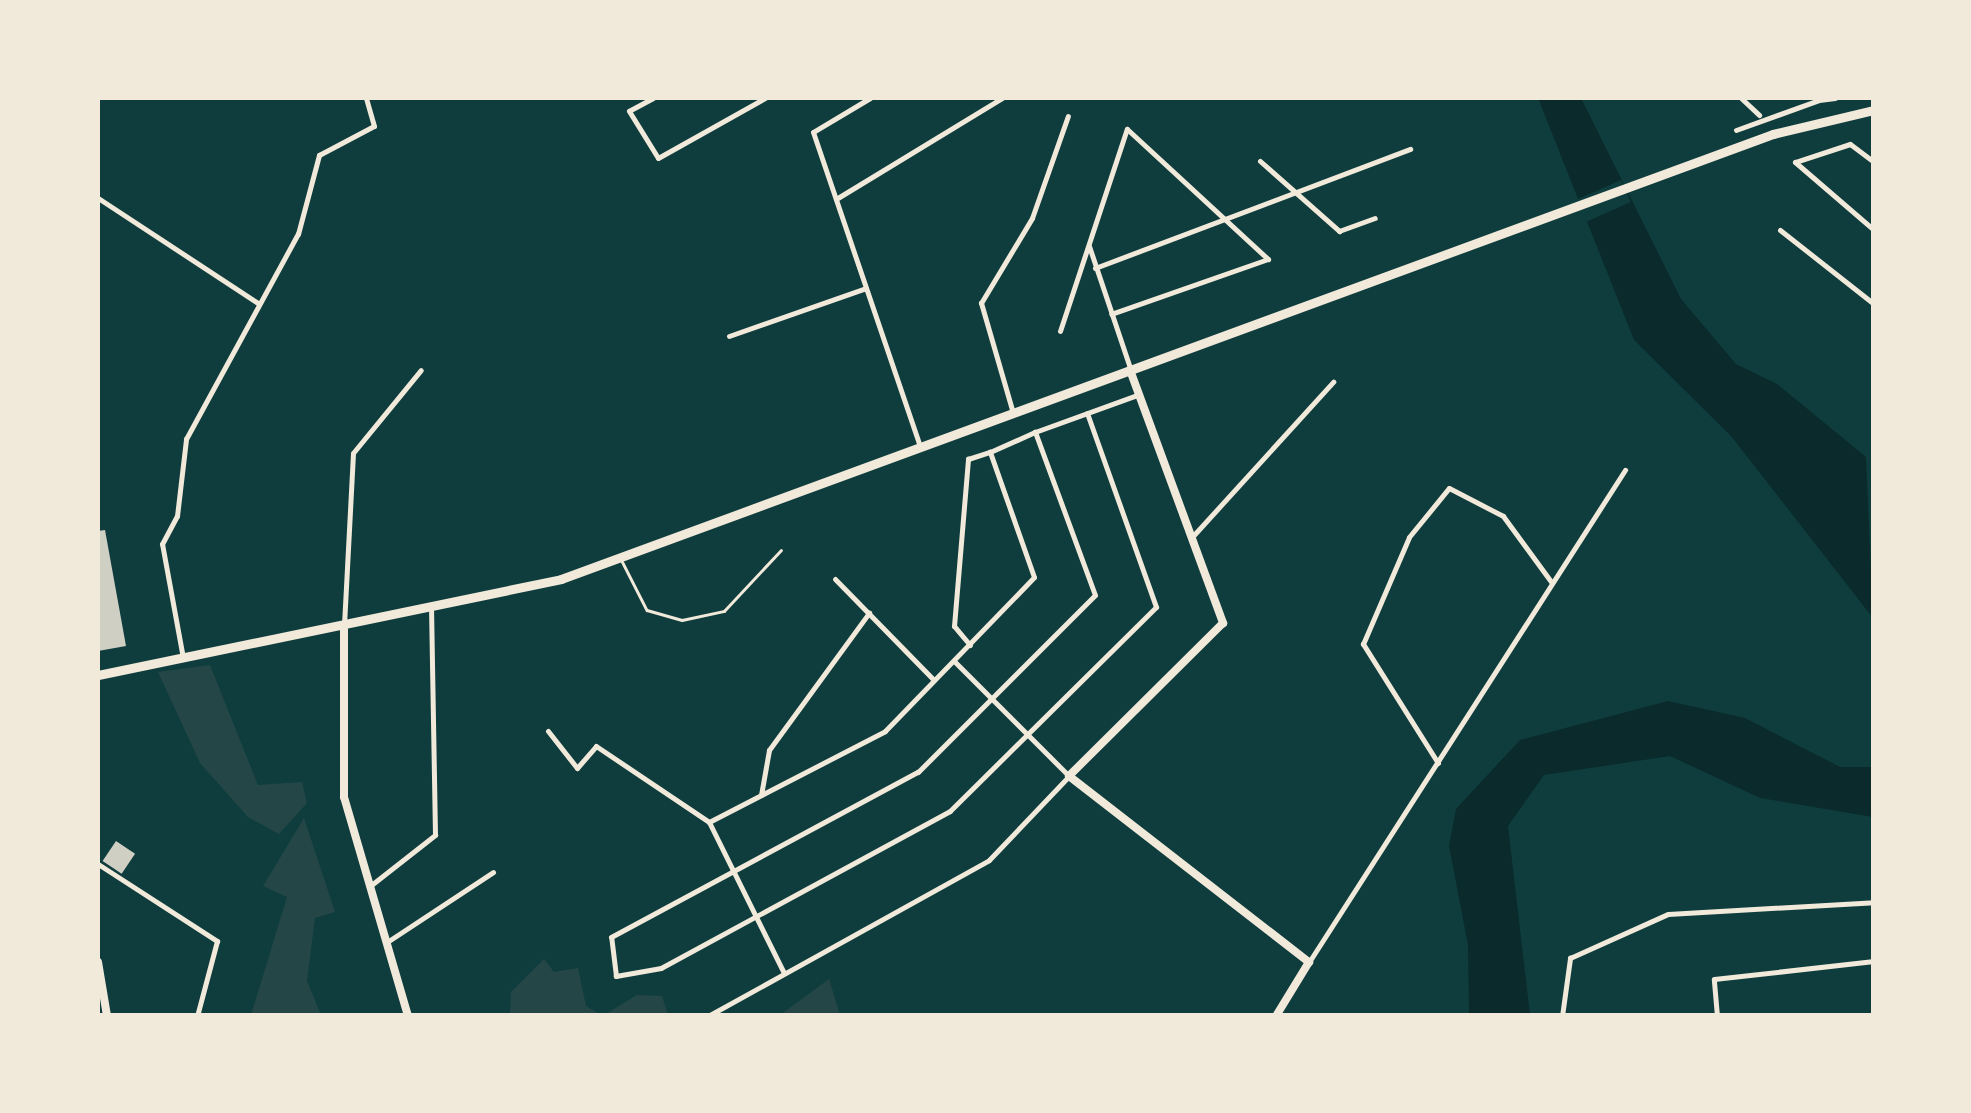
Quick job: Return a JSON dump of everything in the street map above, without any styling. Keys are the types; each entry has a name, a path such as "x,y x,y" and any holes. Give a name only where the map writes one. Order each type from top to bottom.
{"highway":[{"path":"98,676 431,610 620,558 1698,164 1874,110"}],"street":[{"path":"184,659 162,544 196,413 298,234 319,154 374,126 366,98"},
{"path":"652,98 629,111 658,158 765,98"},
{"path":"870,98 813,132 920,447"},
{"path":"836,199 1002,98"},
{"path":"1742,98 1760,114"},
{"path":"1736,130 1760,114 1835,98"},
{"path":"1013,413 982,303 1032,218 1068,116"},
{"path":"1060,332 1126,129 1268,258 1112,314"},
{"path":"1874,162 1850,144 1795,162 1874,230"},
{"path":"1096,268 1410,149"},
{"path":"1260,162 1339,231 1375,218"},
{"path":"98,198 258,303"},
{"path":"1780,230 1874,304"},
{"path":"708,1016 989,860 1223,624 1088,243"},
{"path":"729,336 866,288"},
{"path":"408,1016 344,798 344,628 353,453 421,370"},
{"path":"1192,537 1332,382"},
{"path":"970,646 954,626 968,459 1141,394"},
{"path":"1035,432 1095,595 918,772 729,868 611,937 616,976 662,968 950,811 1156,606 1087,414"},
{"path":"709,822 886,731 1034,577 990,452"},
{"path":"1276,1016 1625,470"},
{"path":"1438,763 1363,644 1409,537 1449,488 1503,516 1552,582"},
{"path":"834,578 935,681"},
{"path":"368,887 434,835 431,610"},
{"path":"762,795 769,750 868,614"},
{"path":"954,661 1069,776 1308,962"},
{"path":"548,732 577,768 596,746 709,822 784,973"},
{"path":"98,864 217,941 198,1016"},
{"path":"386,942 493,872"},
{"path":"1562,1016 1570,958 1668,914 1874,902"},
{"path":"1717,1016 1714,979 1874,961"},
{"path":"98,962 107,1016"}],"lane":[{"path":"620,558 647,610 682,620 724,610 781,550"}],"shaded area":[{"path":"1538,98 1581,98 1681,299 1736,364 1777,384 1866,457 1873,618 1731,436 1634,340"},
{"path":"210,665 258,785 302,782 307,803 279,834 248,817 200,763 158,672"},
{"path":"1668,701 1745,718 1840,767 1873,767 1873,817 1760,798 1670,756 1544,775 1508,826 1530,1015 1469,1015 1468,945 1449,846 1456,809 1520,740"},
{"path":"304,818 335,912 315,918 307,981 321,1015 251,1015 287,897 263,886"},
{"path":"544,959 554,972 578,968 586,1006 601,1015 510,1015 511,992"},
{"path":"829,979 840,1015 780,1015"},
{"path":"637,995 662,996 668,1015 604,1015"}],"pier":[{"path":"1621,180 1631,202 1582,223 1573,202"}],"building":[{"path":"105,530 126,646 98,651 98,531"},
{"path":"116,841 135,854 122,874 103,861"}]}
